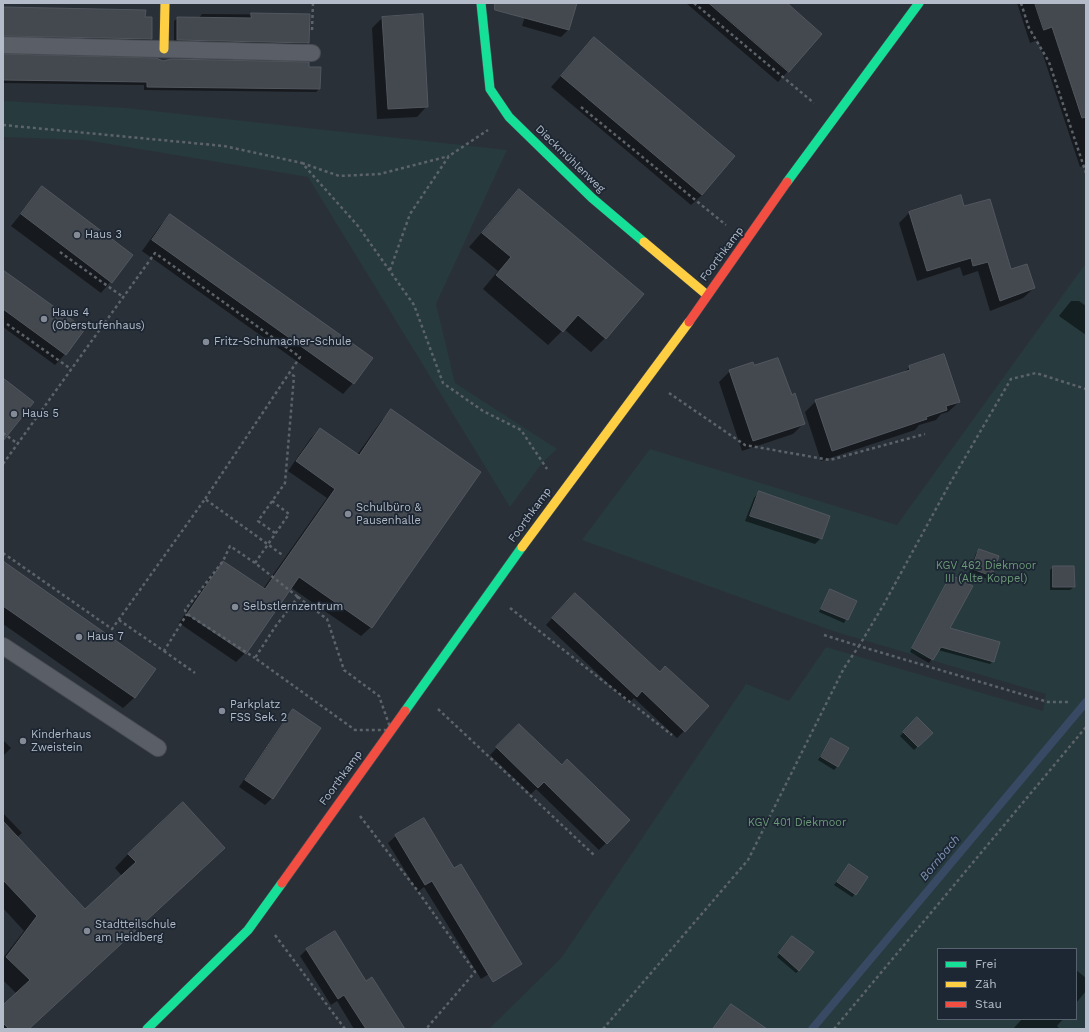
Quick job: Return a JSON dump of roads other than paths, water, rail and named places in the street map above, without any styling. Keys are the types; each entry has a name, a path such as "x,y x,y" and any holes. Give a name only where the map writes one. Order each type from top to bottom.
{"street":[{"path":"164,49 165,3"},
{"name":"Dieckmühlenweg","path":"480,3 490,89 509,117 592,198 706,295"},
{"name":"Foorthkamp","path":"147,1029 248,930 563,490 648,379 706,295 747,242 833,118 919,3"}],"lane":[{"path":"3,45 312,53"},
{"path":"3,646 158,748"}],"waterway":[{"name":"Bornbach","path":"812,1029 1086,702"}],"place":[{"name":"Haus 3","path":"77,235"},
{"name":"Haus 4 (Oberstufenhaus)","path":"44,319"},
{"name":"Fritz-Schumacher-Schule","path":"206,342"},
{"name":"Haus 5","path":"14,414"},
{"name":"Schulbüro & Pausenhalle","path":"348,514"},
{"name":"Selbstlernzentrum","path":"235,607"},
{"name":"Haus 7","path":"79,637"},
{"name":"Parkplatz FSS Sek. 2","path":"222,711"},
{"name":"Kinderhaus Zweistein","path":"23,741"},
{"name":"Stadtteilschule am Heidberg","path":"87,931"}],"park label":[{"name":"KGV 462 Diekmoor III (Alte Koppel)","path":"986,572"},
{"name":"KGV 401 Diekmoor","path":"797,823"}]}
